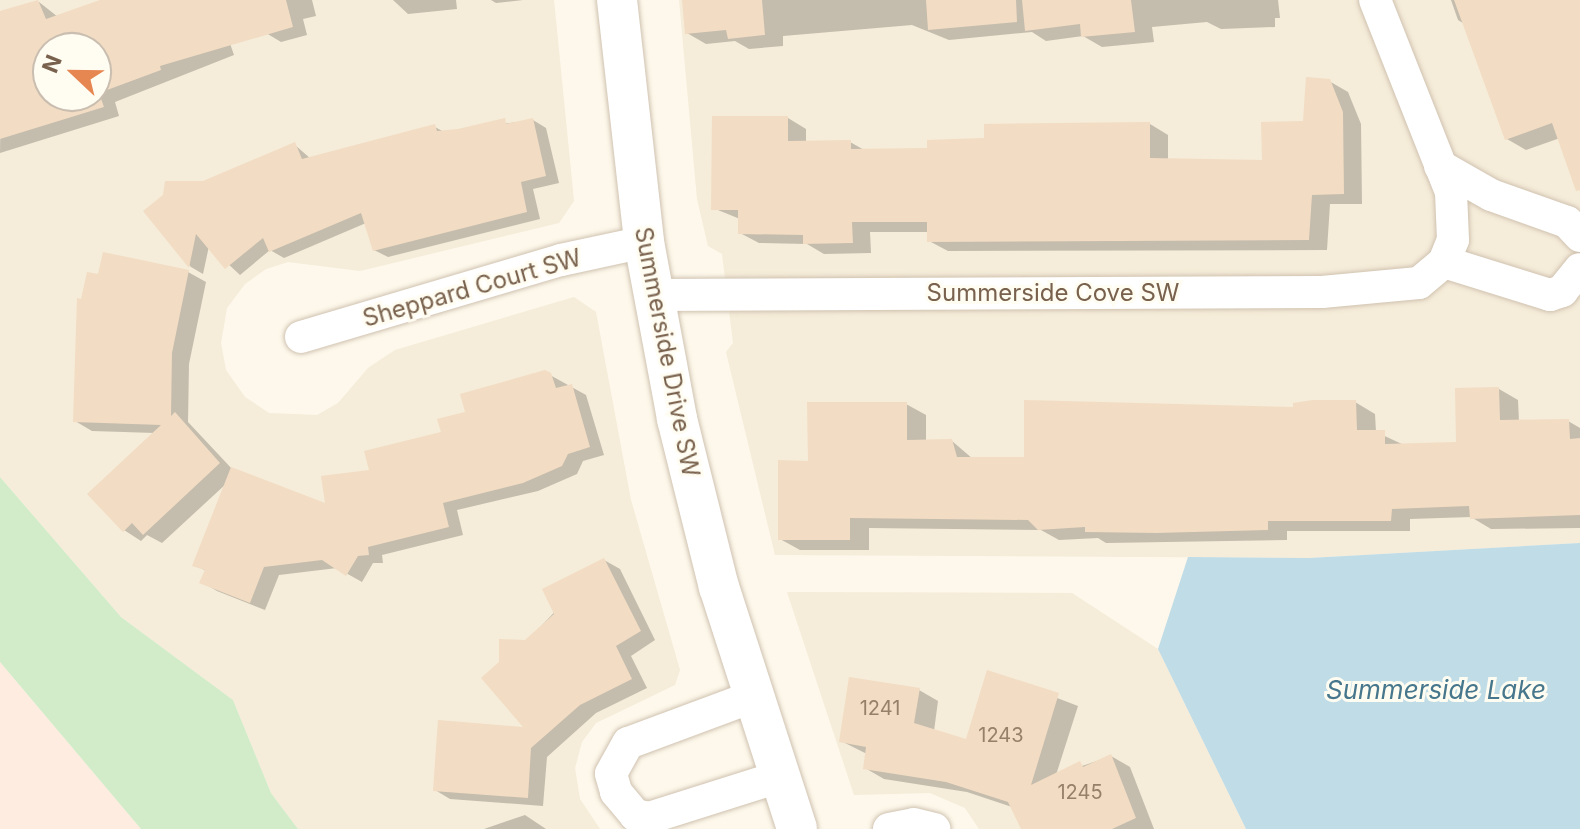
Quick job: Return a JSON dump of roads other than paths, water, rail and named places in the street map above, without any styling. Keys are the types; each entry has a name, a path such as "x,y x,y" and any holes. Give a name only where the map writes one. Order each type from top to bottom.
{"street":[{"name":"Summerside Drive SW","path":"617,0 644,242 697,504 752,697 797,829"},
{"path":"1375,0 1440,166 1455,220 1444,262 1550,295 1562,291 1580,269"},
{"path":"1440,166 1491,195 1567,222 1580,236"},
{"name":"Sheppard Court SW","path":"301,337 561,260 644,242"},
{"name":"Summerside Cove SW","path":"653,295 1322,292 1419,283 1444,262"},
{"path":"752,697 628,743 611,774 616,792 635,815 649,818 779,777"},
{"path":"889,829 914,824 934,829"}],"water":[{"name":"Summerside Lake","path":"1580,543 1580,829 1246,829 1158,649 1188,557 1309,558"}]}
